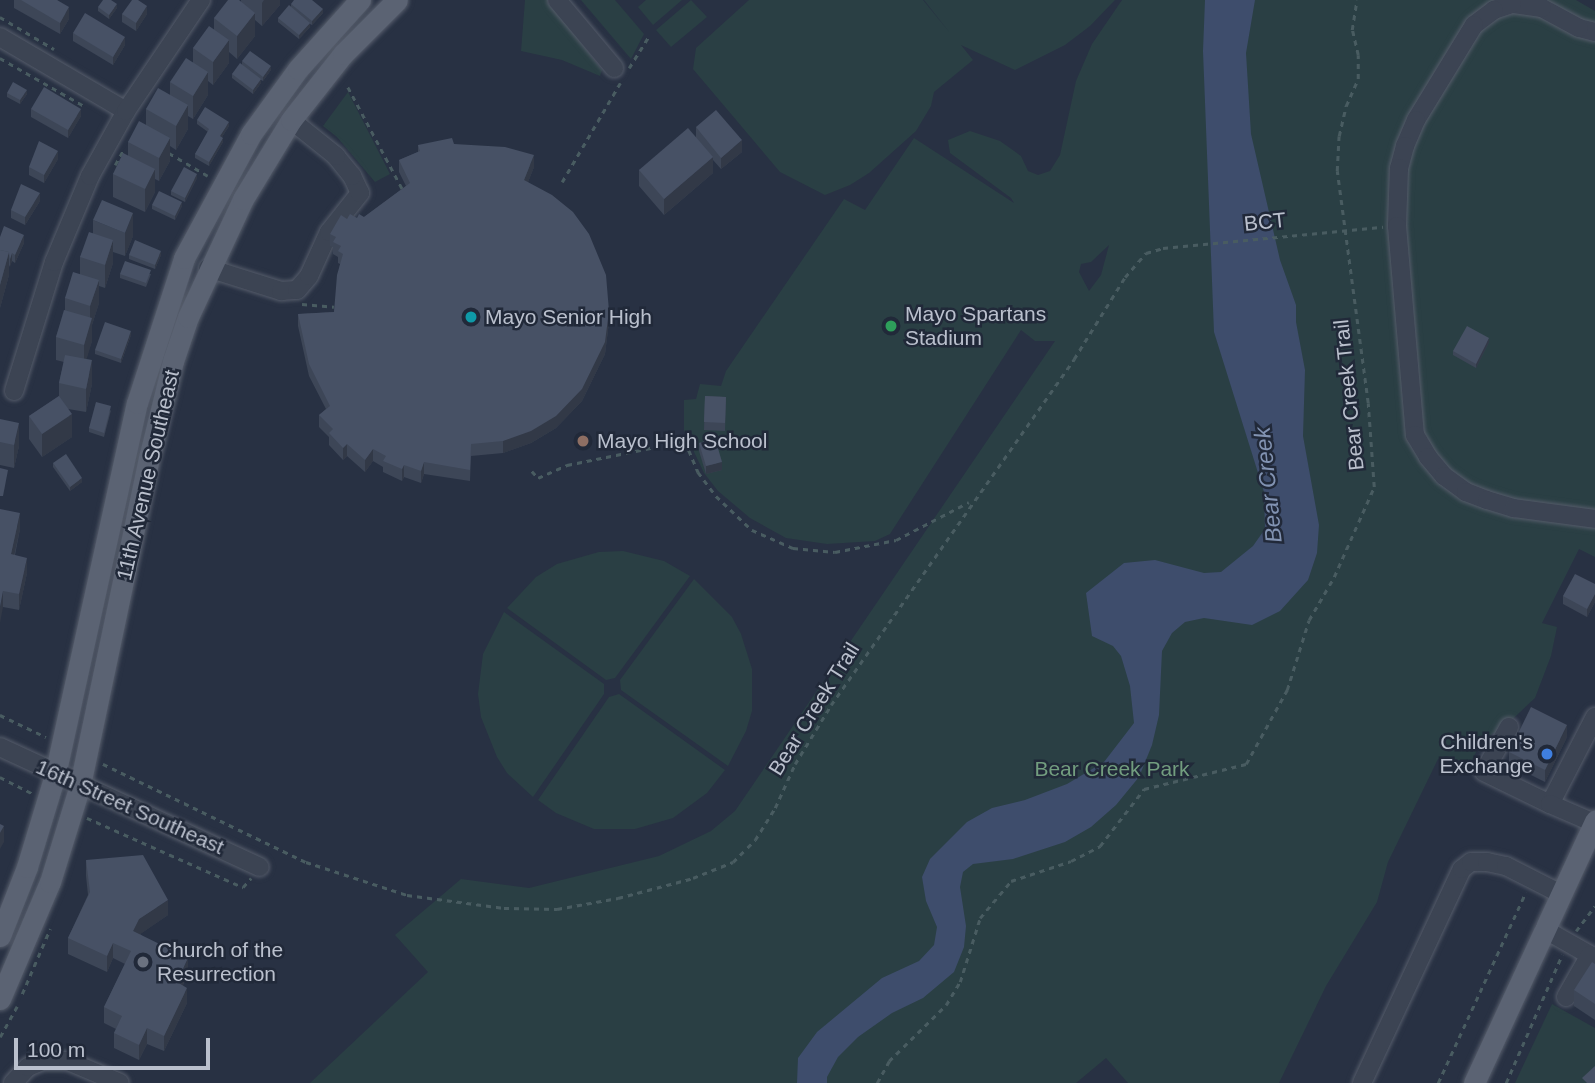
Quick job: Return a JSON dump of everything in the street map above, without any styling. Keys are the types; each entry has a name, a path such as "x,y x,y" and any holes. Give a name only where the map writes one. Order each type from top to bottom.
{"main road":[{"name":"11th Avenue Southeast","path":"0,936 27,867 55,775 137,402 184,258 225,177 259,123 298,69 360,0"},
{"name":"11th Avenue Southeast","path":"0,999 50,882 80,785 159,415 177,350 208,268 243,199 291,121 328,71 397,0"},
{"path":"1474,1083 1559,893 1594,822"}],"street":[{"path":"14,391 34,319 76,207 126,111 201,0"},
{"path":"557,0 622,72"},
{"path":"1595,32 1579,28 1542,8 1512,4 1494,10 1474,25 1416,120 1405,146 1399,168 1397,226 1415,435 1428,457 1444,476 1466,492 1487,500 1514,509 1595,519"},
{"path":"0,37 126,111"},
{"path":"208,268 281,291 297,290 309,276 329,232 360,193 352,176 336,156 291,121"},
{"path":"1550,804 1588,747 1595,717"},
{"path":"1509,727 1484,772 1594,822"},
{"name":"16th Street Southeast","path":"0,747 55,775 260,867"},
{"path":"1362,1083 1462,869 1471,862 1506,866 1559,893"},
{"path":"1544,929 1592,957 1566,997"},
{"path":"13,1083 29,1067 42,1061 68,1061 120,1083"}],"path":[{"name":"Bear Creek Trail","path":"877,1083 889,1061 946,1005 960,982 980,918 1011,881 1071,861 1101,846 1144,789 1246,764 1274,716 1298,658 1309,620 1334,577 1374,487 1368,403 1347,229 1337,171 1339,136 1346,106 1358,79 1358,55 1352,30 1357,0"},
{"path":"0,17 54,50"},
{"path":"562,182 622,72 648,38"},
{"path":"0,58 92,110"},
{"path":"348,87 406,197"},
{"path":"165,151 208,176"},
{"name":"BCT","path":"1186,246 1397,226"},
{"name":"Bear Creek Trail","path":"110,767 306,862 407,895 504,908 557,909 618,898 693,878 733,862 755,840 831,705 972,500 1074,359 1125,277 1146,253 1186,246"},
{"path":"532,471 538,478 568,465 685,441 698,472 716,496 752,530 793,548 835,552 896,540 972,500"},
{"path":"0,715 51,739"},
{"path":"0,777 36,795"},
{"path":"86,818 243,887"},
{"path":"1438,1083 1531,879"},
{"path":"1506,1083 1568,942 1595,906"}],"green space":[{"path":"525,0 548,0 602,70 600,76 562,60 521,51"},
{"path":"581,0 615,0 644,34 631,59"},
{"path":"646,0 682,0 653,25 638,7"},
{"path":"691,0 707,17 671,47 656,30"},
{"path":"749,0 923,0 950,33 924,0 1115,0 1090,26 1065,45 1015,70 961,45 973,60 934,92 931,106 916,131 869,173 850,185 825,195 780,172 693,69 696,48"},
{"name":"Bear Creek Park","path":"1122,0 1576,0 1595,11 1595,557 1579,549 1542,623 1557,627 1551,656 1535,698 1502,729 1483,739 1470,764 1446,756 1438,759 1388,862 1377,902 1326,986 1279,1083 1128,1083 1106,1058 1076,1083 310,1083 428,972 395,935 461,879 529,888 659,856 711,831 735,811 1055,341 1035,341 1021,330 890,534 875,541 827,544 786,538 750,518 718,491 704,473 694,452 691,430 684,432 684,400 696,399 700,384 721,386 726,371 844,199 865,210 914,138 1014,203 950,153 948,140 970,131 1000,141 1021,156 1028,171 1038,175 1050,171 1060,155 1076,81 1092,44","holes":["1109,245 1101,275 1089,291 1079,272 1081,264 1091,262"]},
{"path":"348,92 390,174 375,182 337,137 323,126"},
{"path":"623,551 664,561 690,576 615,678 606,680 507,608 536,577 557,564 599,552"},
{"path":"694,579 732,617 741,634 752,669 752,711 746,731 728,766 621,690 620,680"},
{"path":"504,612 604,684 604,694 533,797 507,773 497,757 481,717 478,694 483,654"},
{"path":"619,694 725,770 707,793 673,818 635,829 594,829 556,813 538,800 609,697"},
{"path":"1552,1004 1595,1028 1595,1083 1515,1083"}],"water":[{"name":"Bear Creek","path":"1205,0 1255,0 1246,53 1251,134 1280,260 1296,305 1296,322 1305,370 1303,436 1319,525 1317,553 1308,580 1280,611 1252,625 1204,618 1185,622 1172,633 1162,651 1159,715 1152,745 1139,777 1116,805 1091,827 1065,842 1013,859 973,864 963,872 960,887 966,926 964,947 954,972 923,998 892,1013 858,1037 838,1057 827,1077 827,1083 797,1083 798,1058 817,1032 882,978 919,961 934,945 937,927 926,901 922,877 930,859 967,822 992,808 1025,800 1067,784 1104,762 1134,723 1130,686 1121,656 1113,646 1092,636 1086,593 1124,563 1155,560 1204,573 1221,572 1253,546 1265,529 1264,492 1214,332 1203,51"}],"building":[{"path":"21,0 57,0 69,7 60,23"},
{"path":"103,0 111,0 117,4 109,15 98,7"},
{"path":"132,0 138,0 147,6 136,23 122,14"},
{"path":"228,0 239,0 255,13 237,36 214,18"},
{"path":"294,0 312,0 323,9 312,21 291,4"},
{"path":"289,5 310,23 299,35 278,18"},
{"path":"85,13 125,37 113,57 73,33"},
{"path":"209,26 229,40 213,62 193,48"},
{"path":"250,51 271,66 263,77 242,61"},
{"path":"186,58 208,72 193,96 170,82"},
{"path":"240,63 261,79 253,90 232,74"},
{"path":"13,82 27,90 20,100 7,93"},
{"path":"44,87 81,109 68,130 31,109"},
{"path":"158,88 188,105 176,126 146,109"},
{"path":"205,107 229,122 209,162 195,154 209,129 197,120"},
{"path":"716,110 742,140 721,158 696,127"},
{"path":"139,121 170,138 159,158 128,142"},
{"path":"688,128 713,157 664,199 639,170"},
{"name":"Mayo Senior High","path":"452,138 454,144 505,147 534,155 524,180 552,195 573,212 589,234 606,275 609,311 605,342 582,389 556,416 531,431 503,441 471,444 470,470 424,462 421,471 404,465 402,469 383,461 386,456 373,449 365,460 347,444 343,448 329,433 333,429 319,415 330,406 309,364 298,314 334,312 337,275 343,254 338,251 341,246 333,242 336,237 330,234 341,215 347,219 350,214 357,218 359,214 364,217 410,183 399,160 420,151 418,145"},
{"path":"39,141 58,151 44,175 29,167"},
{"path":"123,153 155,169 145,189 113,174"},
{"path":"184,167 197,174 185,198 171,191"},
{"path":"21,184 40,193 25,217 11,210"},
{"path":"159,191 182,202 175,216 152,205"},
{"path":"102,200 133,213 125,233 93,220"},
{"path":"4,226 24,235 15,255 12,253 10,259 9,252 0,250 0,237"},
{"path":"89,232 113,240 105,265 80,257"},
{"path":"135,240 161,251 155,265 129,255"},
{"path":"0,250 9,252 0,285"},
{"path":"125,261 151,270 146,283 120,274"},
{"path":"73,272 99,280 90,306 65,298"},
{"path":"64,310 92,318 84,345 56,337"},
{"path":"105,322 131,331 121,359 95,350"},
{"path":"1467,326 1489,338 1476,364 1453,351"},
{"path":"65,355 92,360 86,389 59,383"},
{"path":"59,396 72,414 42,434 29,416"},
{"path":"705,396 726,397 725,423 704,422"},
{"path":"96,402 111,406 104,433 89,428"},
{"path":"0,419 19,423 14,445 0,442"},
{"path":"715,438 722,462 706,466 699,443"},
{"path":"66,454 82,478 70,487 53,463"},
{"path":"0,468 8,470 3,496 0,496"},
{"path":"0,509 20,513 11,554 27,558 19,594 3,591 0,607"},
{"path":"1575,574 1595,584 1595,594 1587,609 1563,596"},
{"path":"1531,707 1567,725 1545,770 1509,752"},
{"name":"Church of the Resurrection","path":"143,855 168,900 139,919 133,931 188,958 177,982 187,988 164,1036 147,1028 139,1045 114,1033 122,1016 104,1007 131,951 113,943 107,956 68,938 90,892 86,860"},
{"path":"1592,962 1595,964 1595,1004 1574,990"},
{"path":"1595,1066 1595,1083 1587,1083 1582,1078"}],"place":[{"name":"Mayo Senior High","path":"471,317"},
{"name":"Mayo Spartans Stadium","path":"891,326"},
{"name":"Mayo High School","path":"583,441"},
{"name":"Children's Exchange","path":"1547,754"},
{"name":"Church of the Resurrection","path":"143,962"}]}
